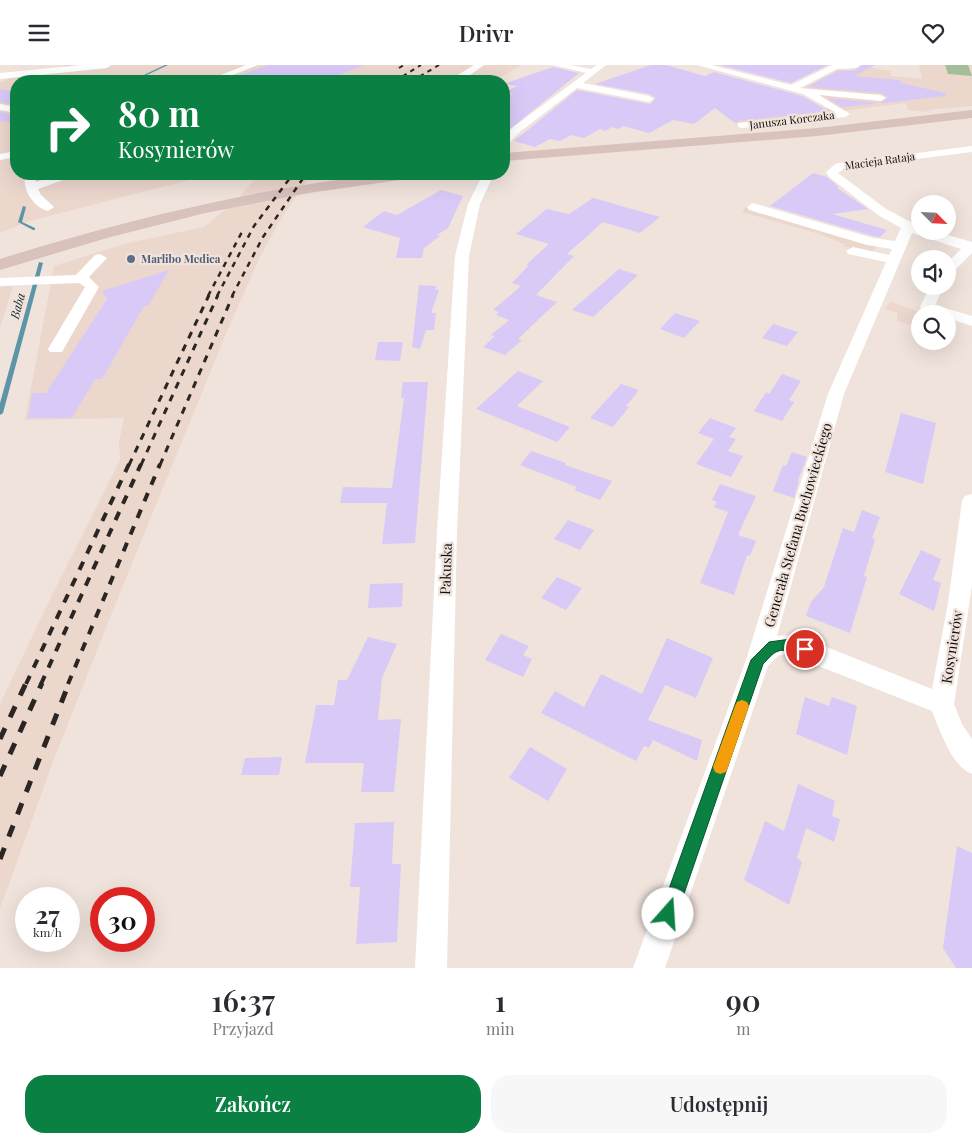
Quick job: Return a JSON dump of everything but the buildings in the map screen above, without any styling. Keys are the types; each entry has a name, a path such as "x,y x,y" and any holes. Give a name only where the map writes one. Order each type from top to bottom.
{"main road":[{"path":"510,157 720,141 972,114"},
{"path":"510,165 652,154 720,141"},
{"path":"0,251 122,215 236,189 322,180"},
{"path":"0,265 120,230 328,180"}],"street":[{"path":"0,75 27,65"},
{"path":"37,65 47,70"},
{"path":"0,75 107,65"},
{"path":"226,75 254,65"},
{"path":"465,75 480,65"},
{"path":"558,65 593,72"},
{"path":"510,136 602,65"},
{"name":"Janusza Korczaka","path":"701,65 806,92 845,113 742,125"},
{"path":"793,89 836,67 856,65"},
{"path":"59,75 72,69 110,75"},
{"path":"741,75 752,69"},
{"path":"33,75 47,70"},
{"path":"577,85 648,99"},
{"path":"806,92 825,92 881,98"},
{"name":"Macieja Rataja","path":"972,149 845,165 834,169 833,175 888,216 908,227 972,247"},
{"path":"30,180 31,188 36,198 48,207"},
{"path":"31,188 53,180"},
{"name":"Pakuska","path":"431,968 447,531 462,257 474,204 485,180"},
{"path":"754,207 872,241 896,253"},
{"name":"Generała Stefana Buchowieckiego","path":"649,968 758,660 836,393 908,227"},
{"path":"956,261 972,247"},
{"path":"853,251 896,253"},
{"path":"80,279 100,258"},
{"path":"956,266 972,268"},
{"path":"8,284 80,279 87,281 92,287 56,349"},
{"path":"933,295 927,307 972,321"},
{"name":"Kosynierów","path":"758,660 774,645 791,645 819,654 942,704 966,605 972,501"},
{"path":"942,704 952,730 972,762"}],"shaded area":[{"path":"67,65 522,65 505,75 35,75"},
{"path":"919,65 972,65 972,106 929,110 929,112 908,110 906,103 738,124 729,119 837,107 813,92 802,89 839,69 851,71 862,66 890,71 891,76 922,79"},
{"path":"10,78 10,180 189,180 30,221 0,233 0,82"},
{"path":"254,180 307,180 279,222 259,259 228,329 54,759 0,909 0,704 120,460 119,442 124,418 25,420 54,266 124,244 204,227 237,200"},
{"path":"745,207 769,212 878,245 871,253 843,246 844,244 819,234 742,212"},
{"path":"13,286 0,328 0,287"},
{"path":"890,302 911,309 911,325 897,321 897,313 885,309"}],"green space":[{"path":"945,65 968,65 972,76 948,74"}],"waterway":[{"name":"Baba","path":"145,75 167,65"},
{"name":"Baba","path":"24,207 20,222 34,229"},
{"name":"Baba","path":"0,413 41,263"}],"railway":[{"path":"399,68 404,65"},
{"path":"405,75 421,65"},
{"path":"422,75 439,65"},
{"path":"217,296 254,226 288,180"},
{"path":"232,296 263,237 302,180"},
{"path":"208,296 243,230"},
{"path":"129,465 209,295"},
{"path":"141,465 218,295"},
{"path":"160,465 233,295"},
{"path":"26,684 129,464"},
{"path":"41,684 141,464"},
{"path":"68,684 160,464"},
{"path":"0,739 26,683"},
{"path":"0,776 42,683"},
{"path":"0,859 69,683"}],"slow traffic":[{"path":"720,767 742,706"}],"place":[{"name":"Marlibo Medica","path":"131,259"}],"route":[{"path":"668,914 758,660 774,645 791,645 805,649"}]}
